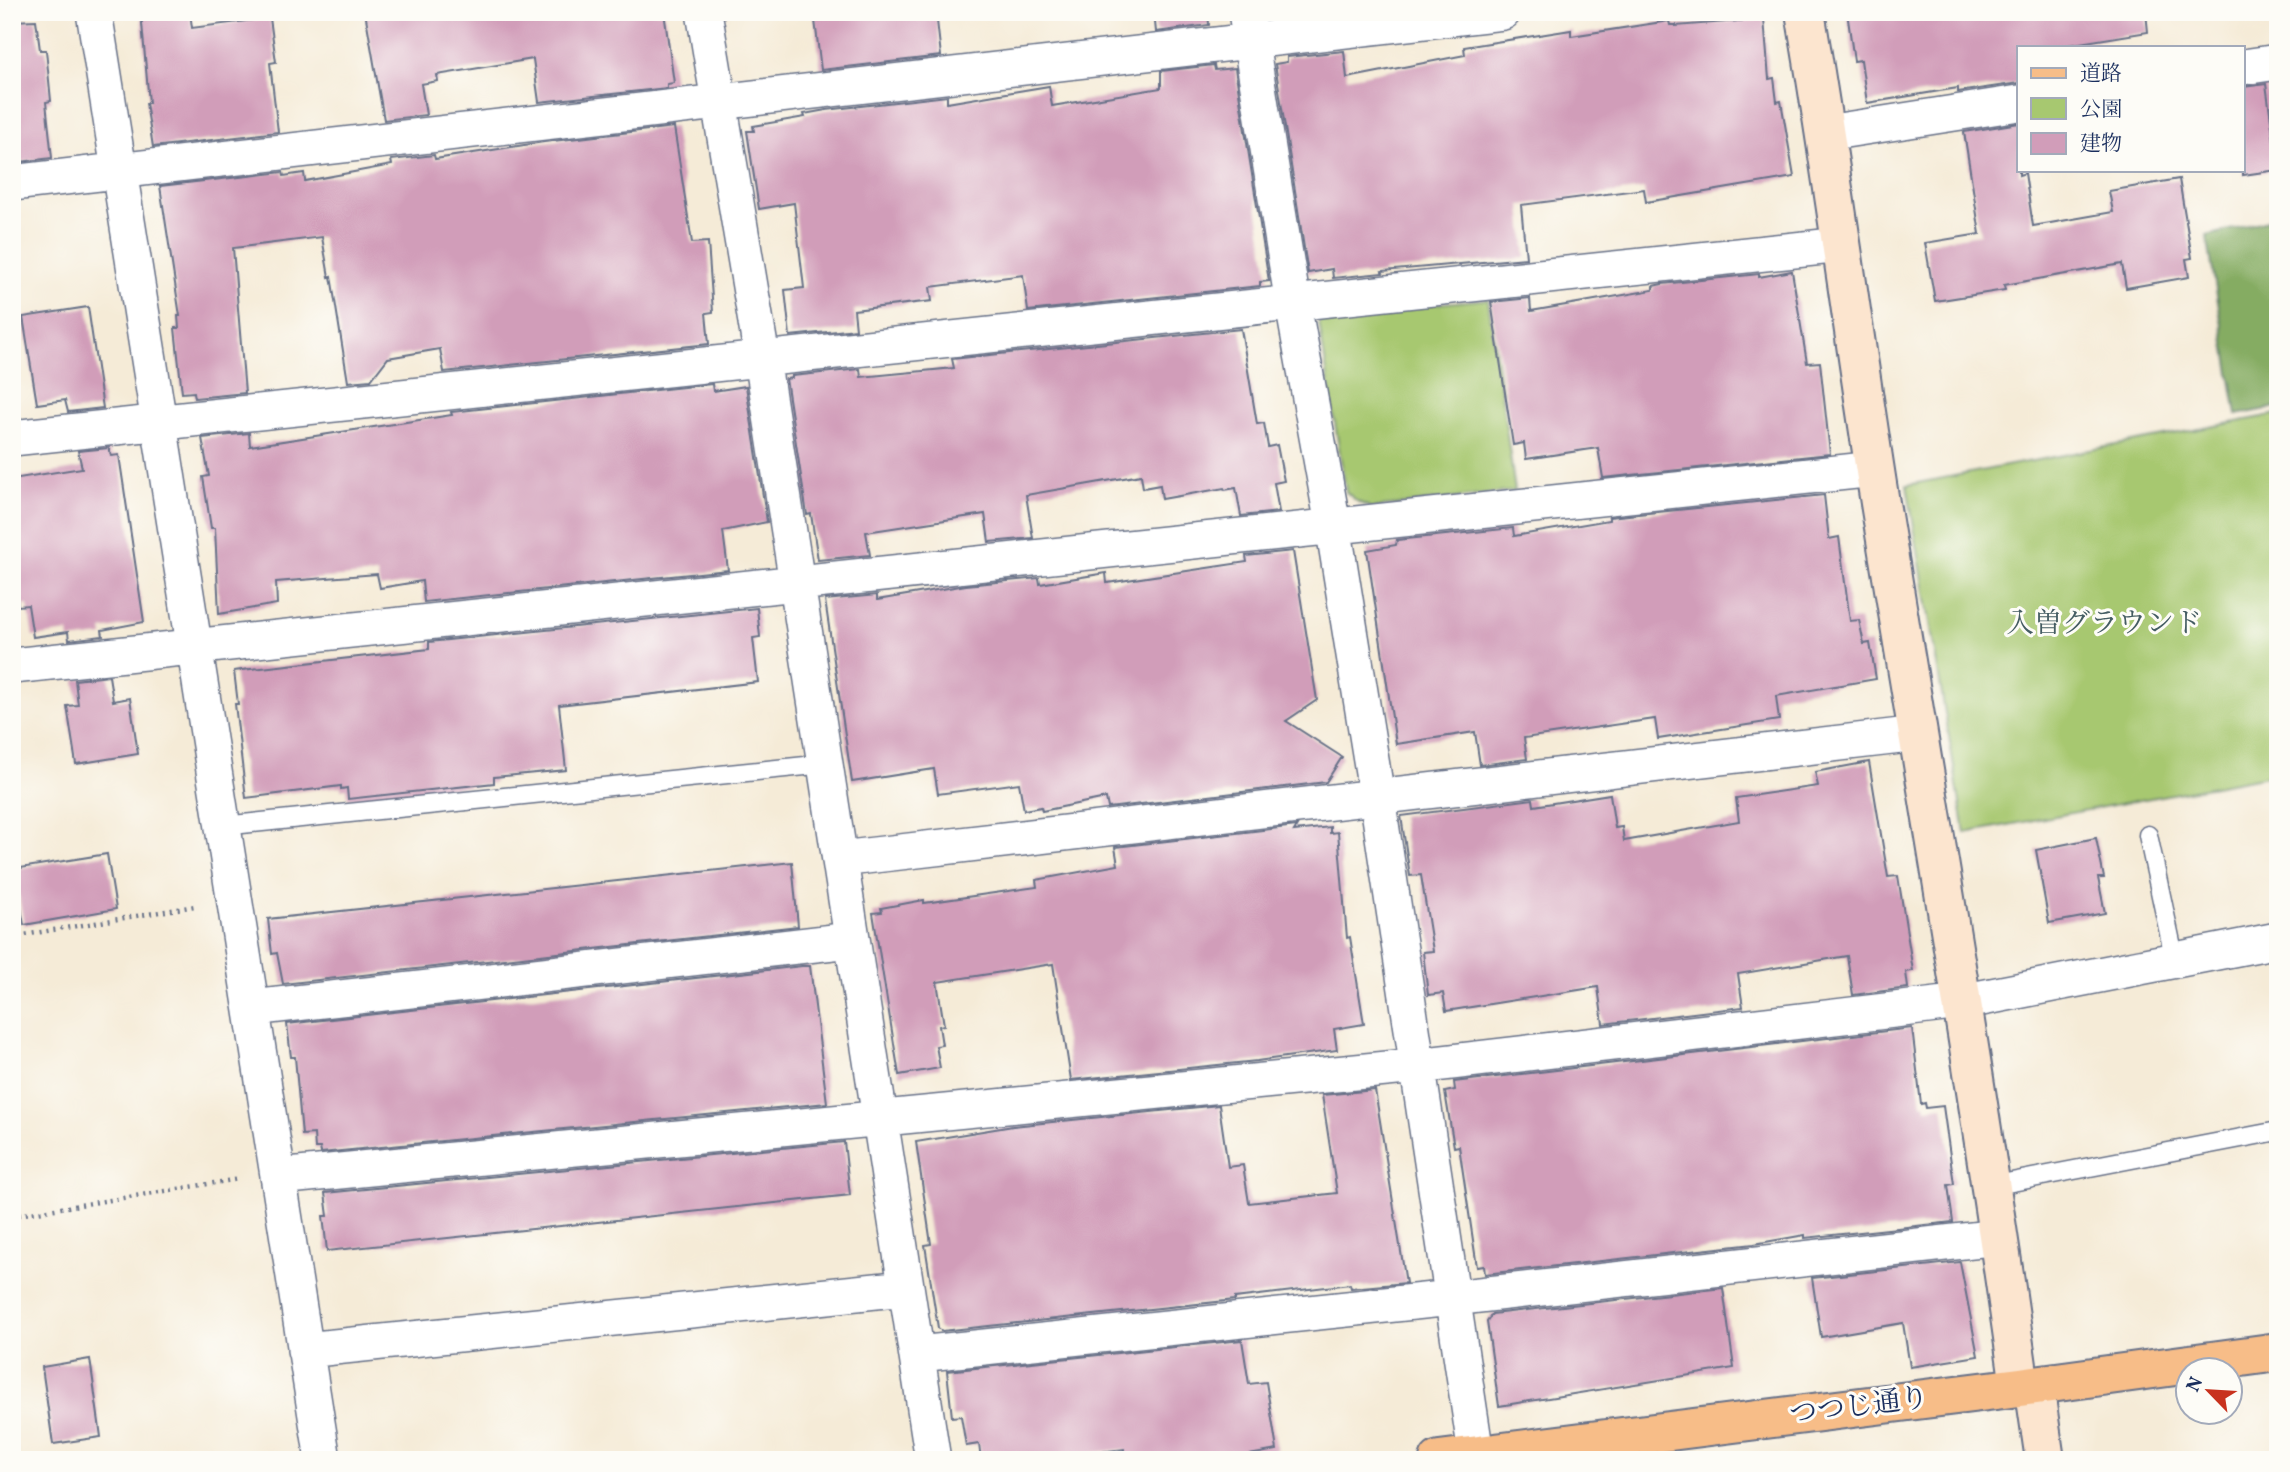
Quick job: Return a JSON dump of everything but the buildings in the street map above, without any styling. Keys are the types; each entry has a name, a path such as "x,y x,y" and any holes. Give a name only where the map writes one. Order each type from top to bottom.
{"main road":[{"name":"つつじ通り","path":"1457,1457 2278,1352"}],"street":[{"path":"94,12 323,1460"},
{"path":"704,12 762,358 933,1460"},
{"path":"12,183 720,101 1248,27 1503,12"},
{"path":"1805,12 1826,133 1875,469 1999,1237 2027,1386 2045,1460"},
{"path":"1248,27 1377,797 1452,1298 1457,1457"},
{"path":"2244,67 2278,62"},
{"path":"1826,133 2017,103"},
{"path":"12,438 1842,245"},
{"path":"12,666 1875,469"},
{"path":"840,859 1918,734"},
{"path":"252,1008 851,940"},
{"path":"278,1175 1417,1066 1961,1002 2278,940"},
{"path":"918,1354 1999,1237"},
{"path":"305,1350 905,1288"}],"lane":[{"path":"223,826 825,764"},
{"path":"2147,835 2175,961"},
{"path":"1991,1186 2278,1131"}],"path":[{"path":"12,937 234,899"},
{"path":"12,1216 278,1175"}],"green space":[{"path":"2278,217 2278,407 2237,415 2207,236"},
{"path":"1488,299 1515,491 1372,508 1358,502 1346,492 1319,323 1324,314"},
{"name":"入曽グラウンド","path":"2278,414 2278,774 1965,833 1907,485"}]}
